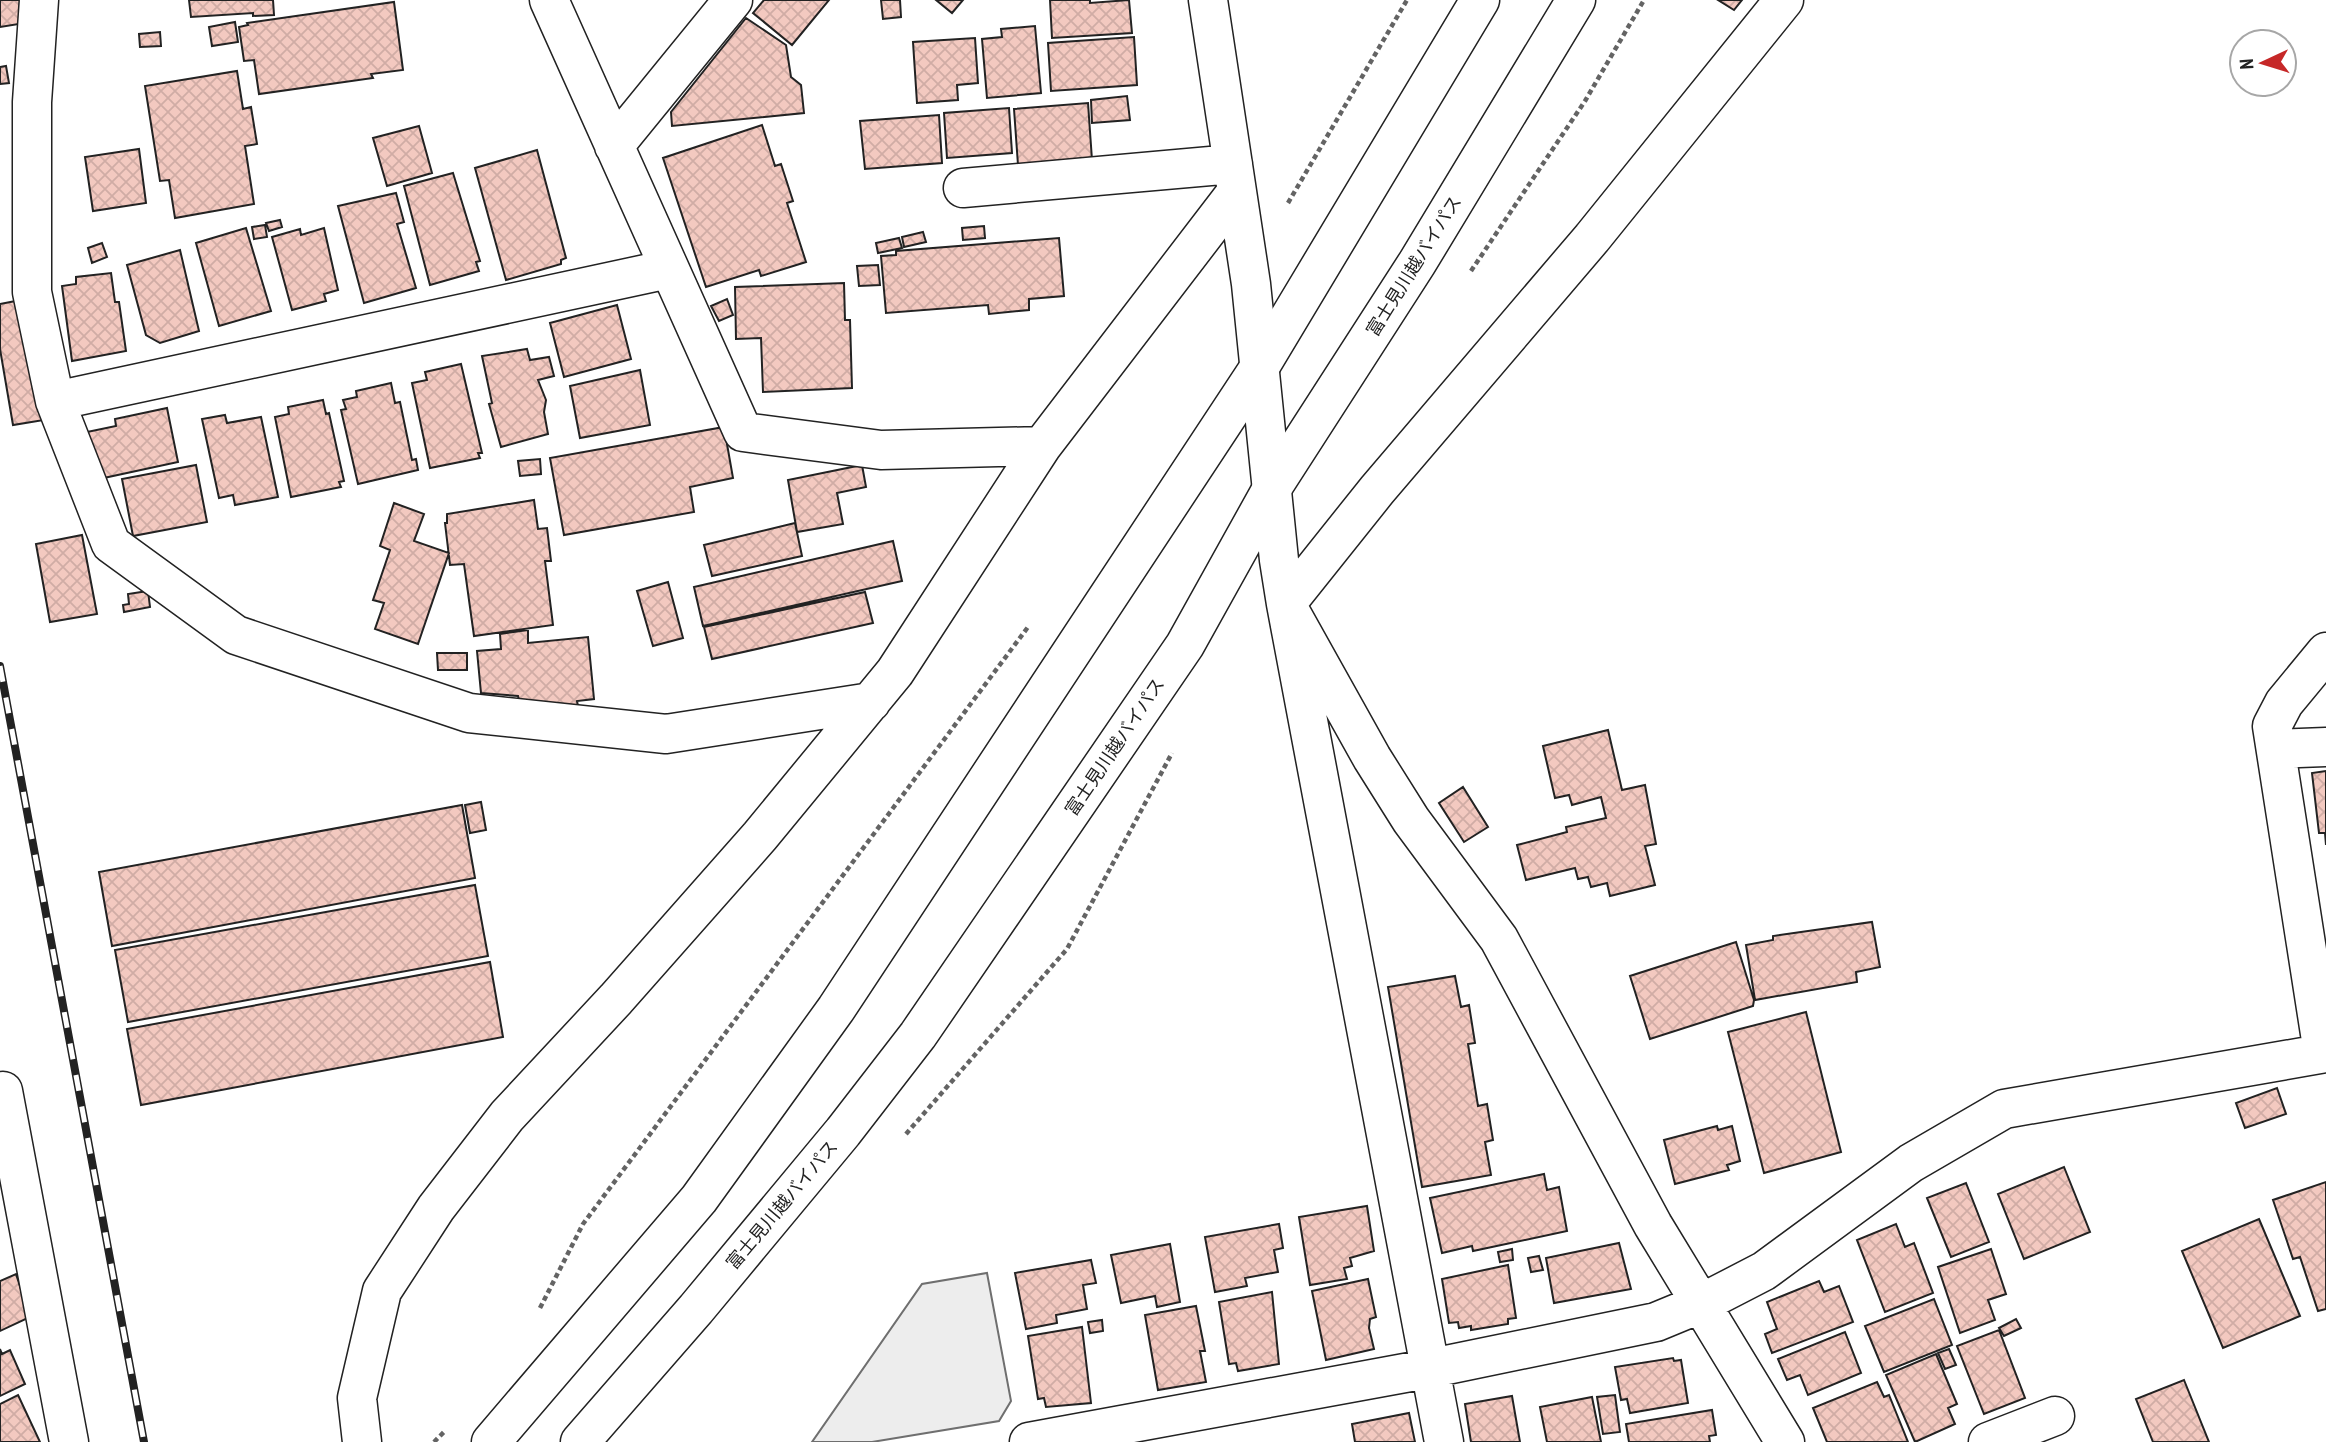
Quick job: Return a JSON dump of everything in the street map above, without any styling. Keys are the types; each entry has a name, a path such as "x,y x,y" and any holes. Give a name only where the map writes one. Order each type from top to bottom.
{"main road":[{"path":"39,0 32,102 32,292 55,401 111,544 236,635 468,713 666,734 871,702"},
{"path":"549,0 743,432 881,450 1042,446"},
{"path":"614,146 733,0"},
{"path":"1208,0 1261,365 1279,560 1286,604 1432,1367 1444,1442"},
{"path":"491,1442 699,1199 836,1009 1261,365 1480,0"},
{"name":"富士見川越バイパス","path":"580,1442 730,1268 918,1035 1185,645 1274,485 1417,263 1576,0"},
{"path":"1286,604 1377,490 1592,238 1784,0"},
{"path":"963,188 1234,179"},
{"path":"362,1442 357,1398 382,1291 436,1208 507,1116 616,999 760,836 895,672 1042,446 1234,179"},
{"path":"55,401 669,269"},
{"path":"1286,604 1411,820 1499,939 1653,1225 1785,1442"},
{"path":"1029,1442 1656,1322 1702,1303 1765,1271 1911,1163 2004,1109 2324,1053 2315,927 2272,726 2284,703 2326,652"},
{"path":"2276,749 2326,747"},
{"path":"3,1091 69,1442"},
{"path":"1988,1442 2055,1416"}],"path":[{"path":"1286,205 1407,0"},
{"path":"535,1318 583,1224 1033,620"}],"shaded area":[{"path":"987,1273 1011,1401 999,1421 872,1442 812,1442 922,1284"}],"building":[{"path":"0,0 21,0 25,23 0,27"},
{"path":"189,0 273,0 274,15 253,16 253,13 191,17"},
{"path":"764,0 829,0 792,45 753,13"},
{"path":"881,0 900,0 901,17 883,19"},
{"path":"936,0 963,0 952,13"},
{"path":"1050,0 1090,0 1090,3 1129,0 1132,33 1052,38"},
{"path":"1718,0 1742,0 1734,10"},
{"path":"394,2 403,70 371,74 373,78 259,94 254,60 244,61 239,27 248,25 247,23"},
{"path":"746,18 786,45 791,77 801,85 804,113 672,126 671,112"},
{"path":"235,22 238,42 212,46 209,27"},
{"path":"1035,26 1041,93 987,98 982,39 1002,37 1001,29"},
{"path":"160,32 161,46 140,47 139,34"},
{"path":"1134,37 1137,85 1051,91 1048,43"},
{"path":"975,38 978,83 957,85 958,100 917,103 913,42"},
{"path":"6,66 9,83 0,84 0,67"},
{"path":"237,71 243,109 251,107 257,144 245,146 254,204 175,218 169,180 160,181 145,86"},
{"path":"1127,96 1130,120 1092,123 1091,100"},
{"path":"1088,103 1092,160 1018,165 1014,109"},
{"path":"1009,108 1012,153 947,158 944,113"},
{"path":"939,115 942,163 865,169 860,121"},
{"path":"762,125 775,166 781,164 793,201 787,203 806,262 761,276 759,270 706,287 663,158"},
{"path":"419,126 432,173 387,186 373,138"},
{"path":"139,149 146,203 93,211 85,157"},
{"path":"537,150 566,258 561,260 561,264 506,280 475,168"},
{"path":"453,173 480,261 476,262 479,271 430,285 404,186"},
{"path":"396,193 404,222 397,224 416,288 364,303 338,206"},
{"path":"280,220 282,227 269,231 266,223"},
{"path":"265,225 267,237 254,239 252,227"},
{"path":"984,226 985,238 963,240 962,228"},
{"path":"246,228 271,311 219,326 196,243"},
{"path":"324,228 338,290 324,294 326,301 292,310 272,237 300,229 301,235"},
{"path":"923,232 926,242 904,247 902,237"},
{"path":"899,238 902,248 878,253 876,243"},
{"path":"1059,238 1064,296 1029,299 1029,310 989,314 988,305 886,313 881,256 896,255 896,251"},
{"path":"102,243 107,257 92,263 88,248"},
{"path":"180,250 199,331 160,343 146,335 127,265"},
{"path":"878,265 880,285 859,286 857,266"},
{"path":"111,273 115,302 119,302 126,351 72,361 62,286 76,284 76,277"},
{"path":"844,283 845,320 850,320 852,388 763,392 761,338 736,339 735,287"},
{"path":"26,299 44,420 13,425 0,349 0,304"},
{"path":"727,299 733,315 719,321 711,306"},
{"path":"617,305 631,359 564,377 550,323"},
{"path":"527,349 530,360 549,357 554,376 538,380 546,400 544,412 548,434 501,447 489,404 492,403 482,356"},
{"path":"461,364 482,453 478,453 480,458 430,468 412,383 427,380 425,372"},
{"path":"640,370 650,425 580,438 570,386"},
{"path":"391,383 395,403 400,402 412,460 416,459 418,470 358,484 341,410 346,409 343,400 357,397 356,391"},
{"path":"323,400 326,414 329,413 344,481 339,482 341,487 291,497 275,417 289,414 288,407"},
{"path":"167,408 178,462 99,479 87,432 116,426 115,419"},
{"path":"225,415 227,423 261,417 278,497 235,505 233,495 219,498 202,419"},
{"path":"724,427 733,478 690,487 694,512 564,535 550,458"},
{"path":"540,459 541,474 520,476 518,461"},
{"path":"196,465 207,522 133,536 122,479"},
{"path":"862,465 866,487 837,493 843,524 797,532 788,480"},
{"path":"534,500 538,529 547,528 551,561 545,561 553,625 474,636 464,564 450,565 445,523 447,514"},
{"path":"394,503 424,514 414,541 449,553 418,644 375,629 384,603 373,600 390,550 380,546"},
{"path":"795,523 802,556 712,576 704,545"},
{"path":"82,535 97,614 50,622 36,544"},
{"path":"893,541 902,581 703,626 694,587"},
{"path":"668,582 683,638 653,646 637,591"},
{"path":"148,591 150,607 124,612 123,605 129,604 128,594"},
{"path":"865,592 873,623 712,659 704,627"},
{"path":"528,630 528,643 588,637 594,699 577,701 579,711 520,704 518,696 481,693 477,651 501,649 500,634"},
{"path":"437,653 467,653 467,670 438,670"},
{"path":"1608,730 1622,790 1645,785 1656,844 1645,846 1655,885 1610,896 1607,883 1591,887 1588,877 1578,879 1575,868 1526,880 1517,845 1567,832 1566,827 1606,818 1601,797 1572,805 1569,795 1555,798 1543,746"},
{"path":"2326,771 2326,845 2325,833 2319,833 2312,773"},
{"path":"1463,787 1488,827 1464,842 1439,803"},
{"path":"481,802 486,830 470,833 465,805"},
{"path":"462,805 475,878 112,946 99,872"},
{"path":"475,885 488,956 128,1022 115,950"},
{"path":"1872,922 1880,967 1856,972 1857,982 1755,1000 1746,945 1773,940 1773,936"},
{"path":"1736,942 1754,1000 1753,1006 1650,1039 1630,976"},
{"path":"490,962 503,1037 141,1105 127,1029"},
{"path":"1455,976 1461,1007 1469,1005 1475,1043 1468,1044 1478,1106 1487,1104 1493,1140 1485,1142 1491,1175 1422,1187 1388,987"},
{"path":"1806,1012 1841,1152 1764,1173 1728,1032"},
{"path":"2277,1088 2286,1114 2245,1128 2236,1103"},
{"path":"1717,1126 1718,1130 1732,1126 1740,1161 1727,1165 1729,1170 1675,1184 1664,1140"},
{"path":"2064,1167 2090,1232 2024,1259 1998,1194"},
{"path":"1544,1174 1547,1190 1559,1187 1567,1231 1473,1251 1472,1246 1442,1253 1430,1198"},
{"path":"2326,1182 2326,1309 2318,1311 2300,1257 2293,1259 2273,1200"},
{"path":"1966,1183 1989,1242 1951,1257 1927,1198"},
{"path":"1367,1206 1374,1251 1350,1258 1352,1266 1344,1268 1347,1279 1310,1285 1299,1217"},
{"path":"2259,1219 2300,1316 2223,1348 2182,1251"},
{"path":"1279,1224 1283,1248 1274,1250 1278,1272 1245,1278 1247,1286 1215,1292 1205,1237"},
{"path":"1896,1224 1905,1247 1914,1243 1933,1293 1885,1312 1857,1240"},
{"path":"1619,1243 1631,1289 1554,1303 1546,1258"},
{"path":"1170,1244 1180,1302 1157,1307 1155,1296 1121,1303 1111,1255"},
{"path":"1512,1249 1513,1260 1500,1262 1498,1252"},
{"path":"1991,1249 2006,1294 1988,1300 1995,1320 1960,1333 1938,1267"},
{"path":"1539,1256 1543,1270 1531,1272 1528,1258"},
{"path":"1091,1260 1096,1283 1083,1285 1087,1309 1056,1315 1057,1323 1026,1329 1015,1273"},
{"path":"1508,1265 1516,1318 1508,1319 1508,1324 1471,1330 1471,1326 1459,1328 1458,1322 1449,1323 1442,1279"},
{"path":"16,1274 30,1317 0,1331 0,1281"},
{"path":"1368,1279 1376,1317 1370,1319 1369,1328 1374,1349 1326,1360 1312,1291"},
{"path":"1819,1281 1824,1292 1839,1286 1853,1322 1772,1353 1765,1334 1777,1329 1767,1302"},
{"path":"1272,1292 1279,1364 1238,1371 1236,1363 1229,1364 1219,1302"},
{"path":"1934,1299 1952,1345 1884,1372 1865,1326"},
{"path":"1196,1306 1205,1351 1200,1351 1206,1382 1158,1390 1145,1315"},
{"path":"2016,1319 2021,1328 2004,1336 1999,1328"},
{"path":"1102,1320 1103,1331 1090,1333 1088,1322"},
{"path":"1082,1327 1091,1403 1046,1407 1044,1398 1038,1399 1028,1336"},
{"path":"1999,1330 2025,1398 1984,1414 1957,1346"},
{"path":"1845,1332 1861,1373 1808,1395 1800,1375 1787,1380 1778,1359"},
{"path":"0,1349 2,1354 10,1350 25,1384 0,1396"},
{"path":"1949,1349 1956,1365 1945,1369 1938,1353"},
{"path":"1936,1354 1957,1404 1948,1408 1955,1424 1915,1442 1886,1375"},
{"path":"1673,1358 1674,1361 1681,1360 1688,1403 1630,1413 1627,1399 1621,1400 1615,1367"},
{"path":"2184,1380 2209,1442 2153,1442 2136,1399"},
{"path":"1877,1382 1884,1397 1889,1395 1908,1442 1827,1442 1813,1408"},
{"path":"18,1395 40,1442 0,1442 0,1404"},
{"path":"1615,1395 1620,1432 1603,1434 1597,1397"},
{"path":"1512,1396 1520,1442 1471,1442 1465,1404"},
{"path":"1592,1397 1601,1442 1547,1442 1540,1407"},
{"path":"1712,1410 1716,1435 1709,1436 1710,1442 1629,1442 1626,1424"},
{"path":"1409,1413 1415,1442 1355,1442 1352,1424"}],"railway":[{"path":"0,666 144,1442"}]}
